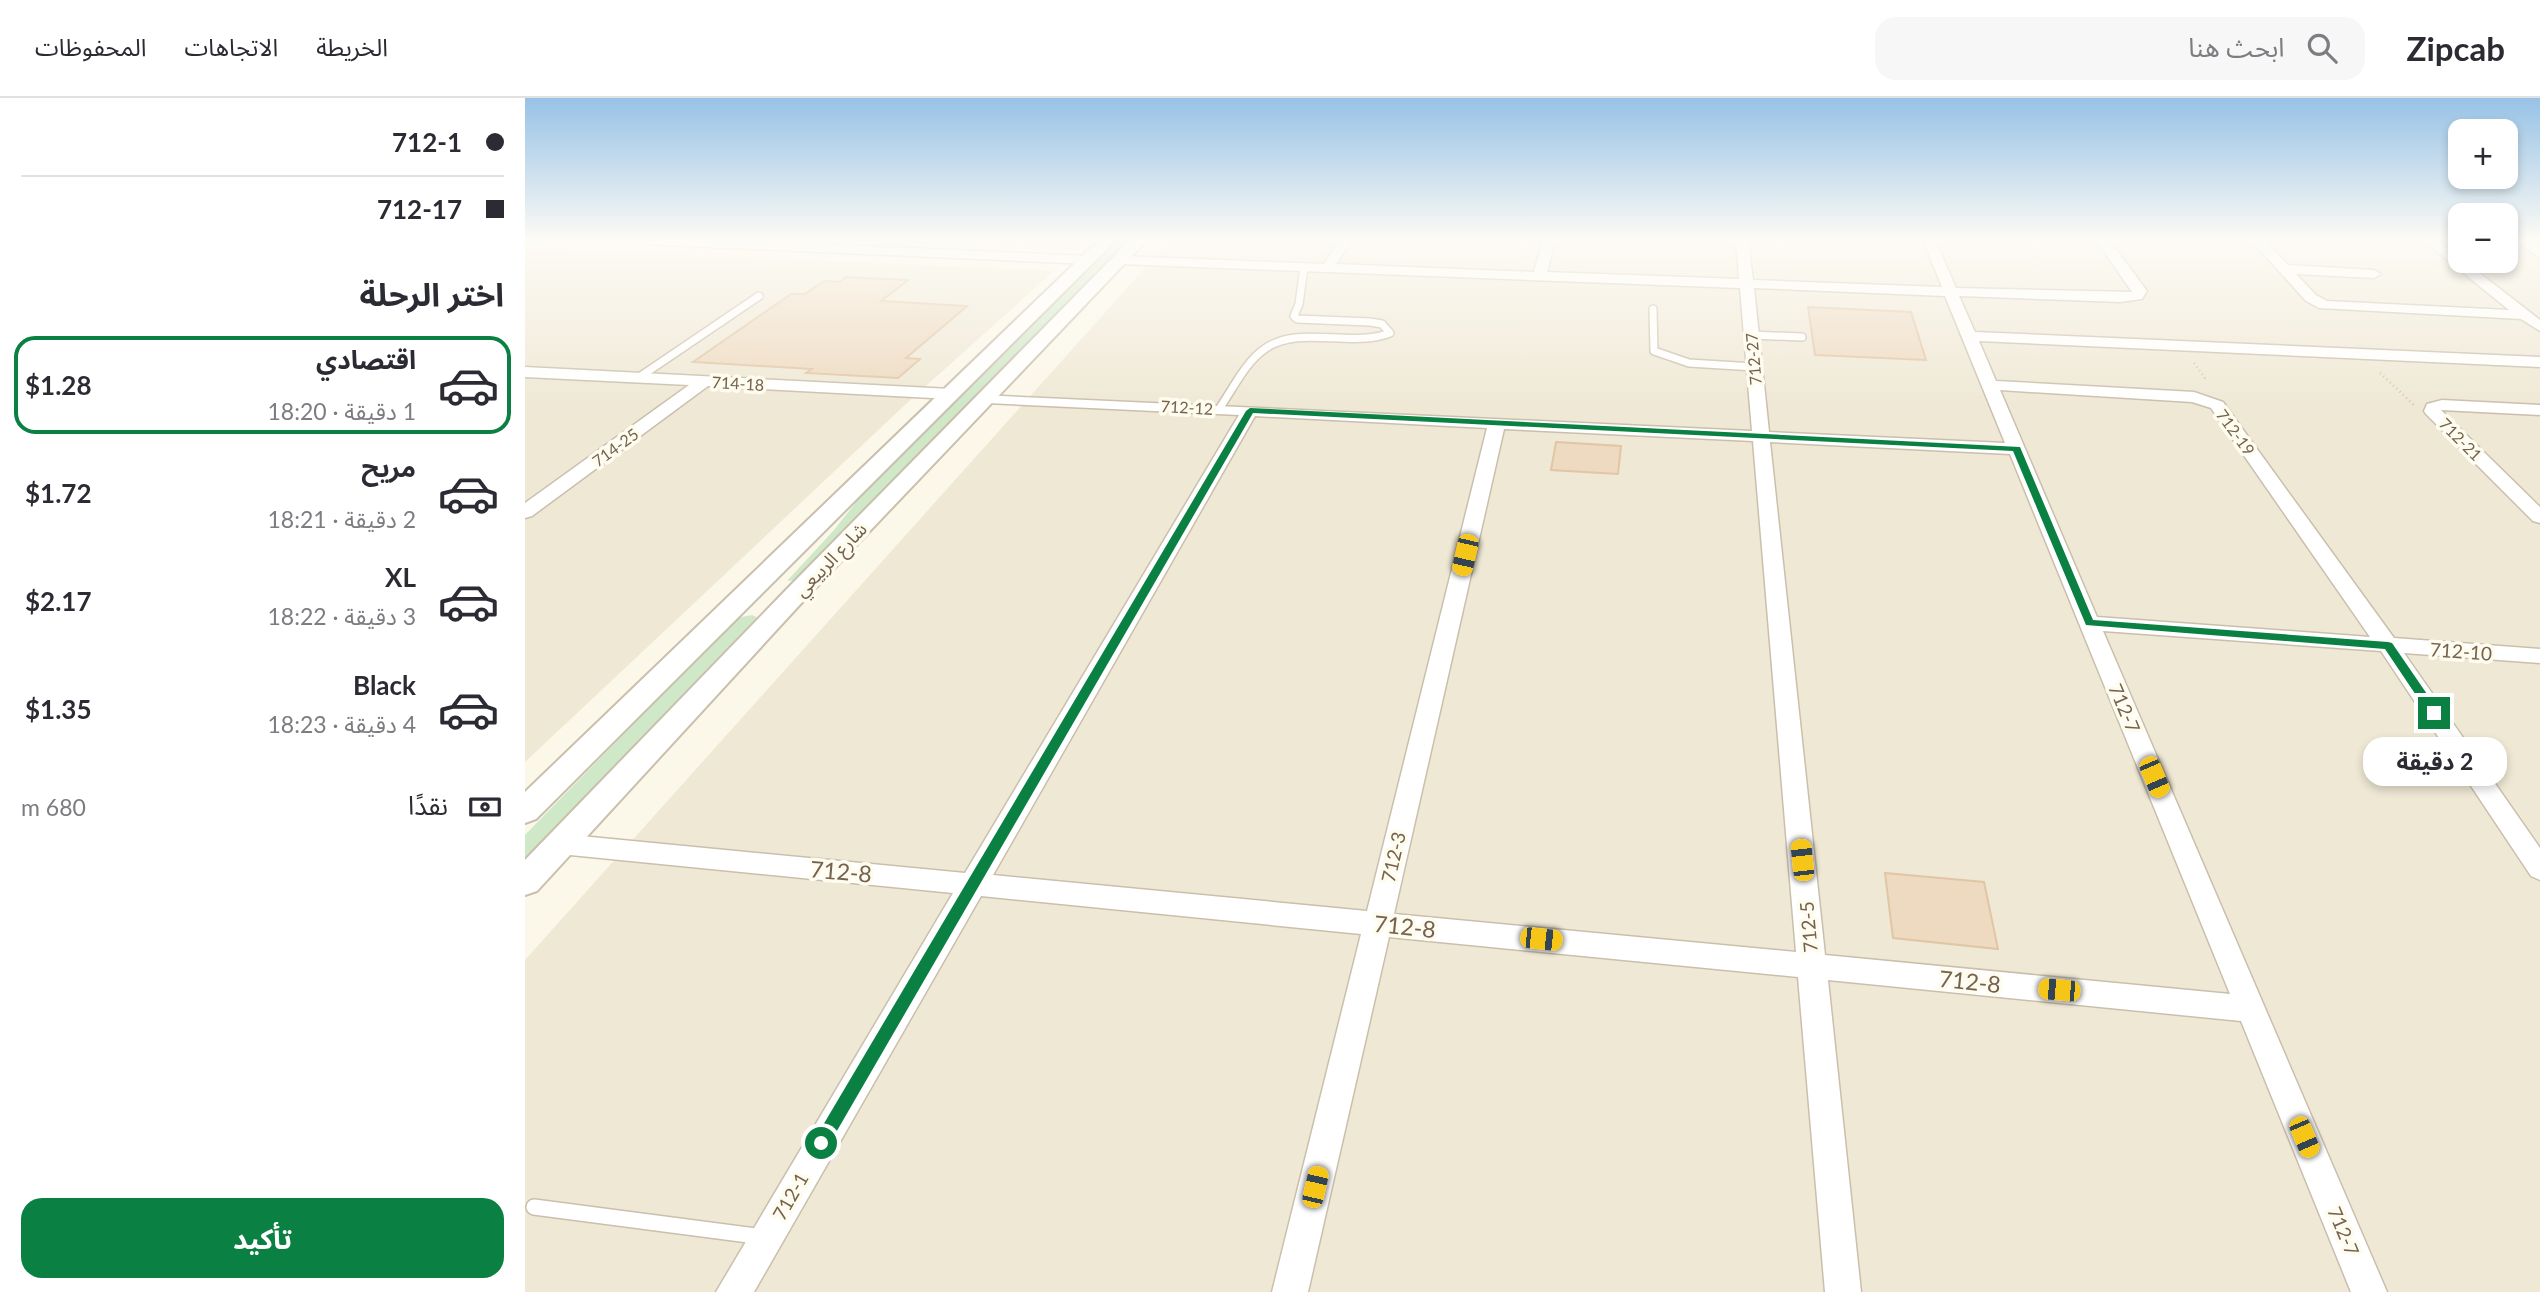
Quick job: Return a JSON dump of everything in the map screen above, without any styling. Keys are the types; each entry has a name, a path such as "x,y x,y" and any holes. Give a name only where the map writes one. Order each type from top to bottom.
{"street":[{"name":"شارع الربيعي","path":"525,811 1051,296"},
{"name":"شارع الربيعي","path":"525,882 796,594 986,398 1074,296"},
{"name":"712-27","path":"1747,296 1761,436"},
{"name":"712-7","path":"1952,296 2369,1292"},
{"path":"2065,296 2120,298 2137,296"},
{"path":"2309,296 2324,305 2524,316"},
{"path":"2499,296 2540,327"},
{"path":"1969,336 2540,362"},
{"name":"714-18","path":"525,372 951,394"},
{"name":"714-25","path":"525,512 705,381"},
{"name":"712-19","path":"1990,385 2208,400 2217,405 2388,646 2540,869"},
{"name":"712-12","path":"986,398 2017,449"},
{"name":"712-21","path":"2540,410 2442,405 2433,407 2432,411 2540,517"},
{"name":"712-1","path":"734,1292 1250,411"},
{"name":"712-3","path":"1290,1292 1497,423"},
{"name":"712-5","path":"1761,436 1843,1292"},
{"path":"751,590 796,594"},
{"name":"712-10","path":"2089,623 2540,656"},
{"name":"712-8","path":"560,844 2251,1009"}],"lane":[{"path":"638,377 759,296"},
{"path":"1219,409 1268,346 1287,340 1367,340 1390,333 1382,324 1370,322 1297,320 1294,316 1300,296"},
{"path":"1653,309 1654,352 1678,362 1754,367"},
{"path":"1751,335 1802,337"},
{"path":"534,1207 766,1237"}],"path":[{"path":"2182,346 2213,390 2208,400"},
{"path":"2361,354 2409,403 2432,411"}],"shaded area":[{"path":"525,296 1026,296 907,403 525,762"},
{"path":"1120,296 2540,296 2540,1292 525,1292 525,960"}],"green space":[{"path":"1059,296 1075,296 802,575 796,580 787,581 834,530 879,473"},
{"path":"752,615 760,619 525,861 525,835 737,618"}],"building":[{"path":"789,296 888,296 881,301 967,306 906,358 920,359 898,378 806,373 812,369 693,362"},
{"path":"1808,307 1911,312 1926,360 1815,355"},
{"path":"1556,442 1621,446 1618,474 1551,470"},
{"path":"1885,873 1984,882 1998,949 1893,938"}],"route":[{"path":"821,1143 1250,411 2017,449 2089,623 2388,646 2434,713"}]}
